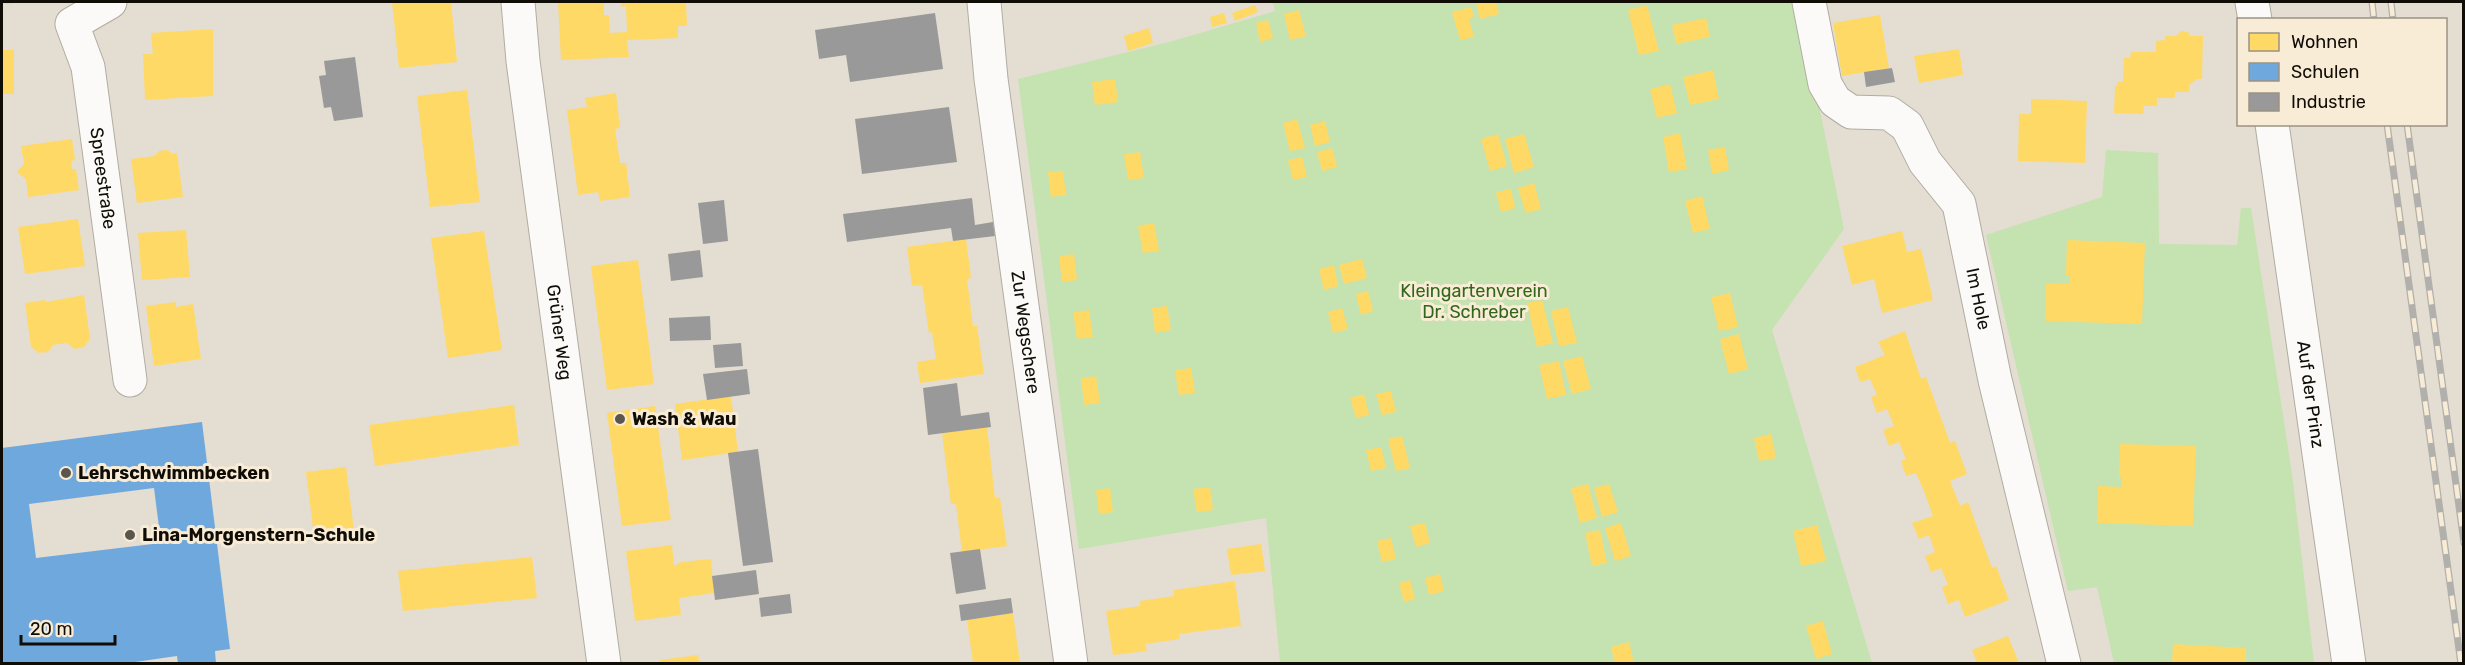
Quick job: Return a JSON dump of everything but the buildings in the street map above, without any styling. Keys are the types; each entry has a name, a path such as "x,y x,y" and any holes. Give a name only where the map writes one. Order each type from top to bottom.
{"street":[{"name":"Spreestraße","path":"110,2 72,24 88,66 130,380"},
{"name":"Grüner Weg","path":"518,2 523,61 604,663"},
{"name":"Zur Wegschere","path":"984,2 991,79 1071,663"},
{"name":"Im Hole","path":"1809,2 1825,84 1835,101 1851,112 1889,113 1907,126 1925,162 1959,204 1995,380 2064,663"},
{"path":"2252,2 2255,18"},
{"name":"Auf der Prinz","path":"2272,126 2349,663"}],"green space":[{"name":"Kleingartenverein Dr. Schreber","path":"1273,2 1798,2 1844,229 1772,330 1872,663 1280,663 1266,518 1079,549 1018,79 1173,41 1275,11"},
{"path":"2106,150 2158,153 2159,244 2237,245 2241,208 2251,208 2292,474 2314,663 2114,663 2097,587 2068,591 1986,235 2102,197"}],"railway":[{"path":"2372,2 2374,18"},
{"path":"2391,2 2393,18"},
{"path":"2387,126 2461,664"},
{"path":"2407,126 2464,543"}],"place":[{"name":"Wash & Wau","path":"620,419"},
{"name":"Lehrschwimmbecken","path":"66,473"},
{"name":"Lina-Morgenstern-Schule","path":"130,535"}]}
